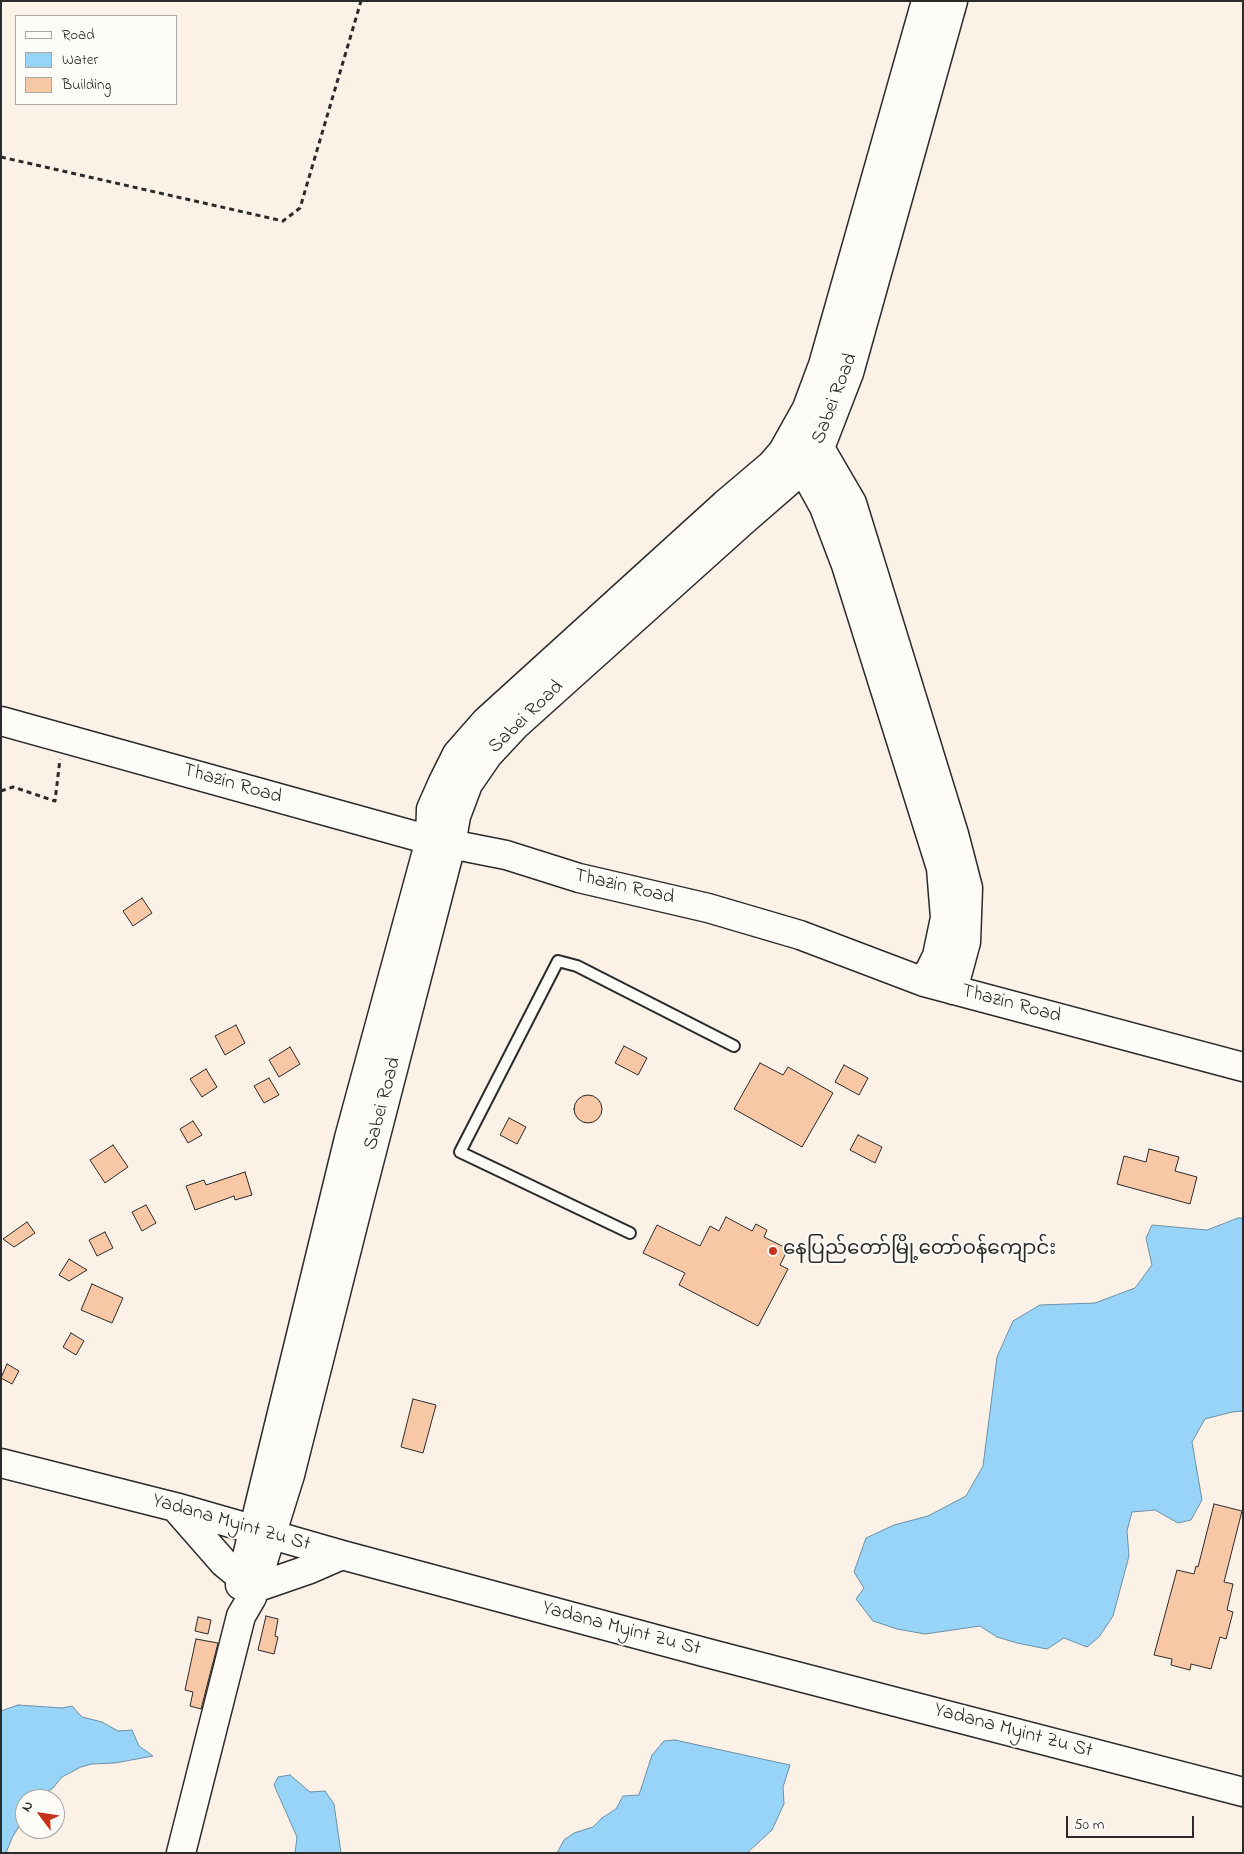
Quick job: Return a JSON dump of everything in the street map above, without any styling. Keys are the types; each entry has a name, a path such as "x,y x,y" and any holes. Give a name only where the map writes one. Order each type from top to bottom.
{"street":[{"name":"Sabei Road","path":"793,460 797,428 807,408 823,365 926,1"},
{"name":"Sabei Road","path":"181,1853 241,1616 252,1597 248,1583 262,1532 284,1407 349,1138 440,842 431,809 442,782 457,754 486,721 725,504 771,465 793,460 820,448 849,373 952,1"},
{"path":"797,428 820,448 852,503 954,834 968,888 966,942 953,990"},
{"path":"793,460 824,506 846,566 940,868 945,918 937,956 924,982"},
{"name":"Thazin Road","path":"1,721 440,842 506,855 579,878 708,908 800,935 924,982 1243,1067"},
{"name":"Yadana Myint Zu St","path":"1,1463 175,1508 342,1555 731,1659 1243,1792"},
{"path":"175,1508 224,1563 248,1583 310,1569 342,1555"}],"lane":[{"path":"630,1232 460,1152 558,962 577,966 734,1046"}],"path":[{"path":"1,157 283,221 300,208 361,1"},
{"path":"1,791 13,786 55,801 62,738"}],"water":[{"path":"1238,1218 1243,1218 1243,1411 1205,1419 1192,1442 1202,1500 1191,1520 1178,1523 1155,1510 1132,1512 1127,1531 1129,1556 1113,1616 1099,1637 1087,1647 1064,1638 1047,1649 997,1637 980,1626 925,1634 897,1629 873,1621 856,1599 864,1588 854,1572 866,1538 894,1525 928,1516 966,1496 983,1466 997,1357 1013,1321 1040,1305 1095,1303 1135,1288 1152,1265 1146,1238 1152,1225 1207,1230"},
{"path":"18,1705 62,1708 72,1706 82,1717 102,1722 118,1731 132,1730 139,1746 153,1756 81,1767 62,1777 52,1789 15,1789 15,1833 6,1853 1,1853 1,1711"},
{"path":"675,1740 790,1765 783,1787 784,1804 772,1830 747,1853 557,1853 564,1840 574,1833 593,1827 602,1818 616,1809 623,1796 639,1795 652,1755 664,1741"},
{"path":"290,1775 310,1792 325,1791 334,1804 341,1853 295,1853 297,1837 274,1785 278,1777"}],"building":[{"path":"142,898 152,913 133,926 123,911"},
{"path":"236,1025 245,1043 225,1055 215,1036"},
{"path":"624,1046 647,1058 638,1075 615,1063"},
{"path":"290,1047 300,1064 279,1077 269,1060"},
{"path":"760,1063 783,1075 788,1067 833,1093 802,1147 734,1109"},
{"path":"844,1065 868,1078 859,1095 835,1082"},
{"path":"206,1069 217,1087 202,1097 190,1079"},
{"path":"269,1078 279,1095 264,1103 254,1086"},
{"path":"588,1095 598,1099 602,1109 598,1119 588,1123 578,1119 574,1109 578,1099"},
{"path":"509,1118 526,1127 517,1144 500,1135"},
{"path":"193,1121 202,1135 188,1143 180,1129"},
{"path":"858,1135 882,1147 875,1163 850,1150"},
{"path":"113,1145 128,1167 105,1183 90,1160"},
{"path":"1149,1149 1179,1157 1175,1171 1197,1177 1190,1204 1117,1184 1124,1156 1146,1162"},
{"path":"245,1172 252,1195 235,1200 234,1196 195,1210 186,1186 204,1180 206,1185"},
{"path":"146,1205 156,1223 142,1231 132,1212"},
{"path":"726,1217 752,1231 756,1224 767,1230 764,1237 788,1249 780,1265 788,1269 758,1326 679,1285 685,1273 643,1253 657,1225 700,1246 710,1226 719,1231"},
{"path":"27,1222 35,1233 14,1247 3,1239"},
{"path":"105,1232 113,1248 97,1256 89,1240"},
{"path":"69,1259 87,1270 69,1281 59,1275"},
{"path":"92,1284 123,1298 112,1323 81,1310"},
{"path":"71,1333 84,1341 76,1355 63,1347"},
{"path":"7,1364 19,1371 12,1384 1,1378"},
{"path":"413,1399 436,1405 423,1453 401,1447"},
{"path":"1214,1504 1242,1511 1224,1582 1233,1584 1227,1610 1233,1612 1226,1639 1220,1637 1211,1669 1191,1664 1190,1670 1171,1665 1172,1659 1154,1655 1177,1570 1194,1574 1196,1566 1198,1567"},
{"path":"266,1616 278,1619 275,1636 278,1637 274,1654 258,1650"},
{"path":"198,1617 211,1620 208,1634 195,1631"},
{"path":"196,1639 218,1643 201,1709 190,1706 193,1692 185,1690"}],"place":[{"name":"နေပြည်တော်မြို့တော်ဝန်ကျောင်း","path":"773,1251"}]}
